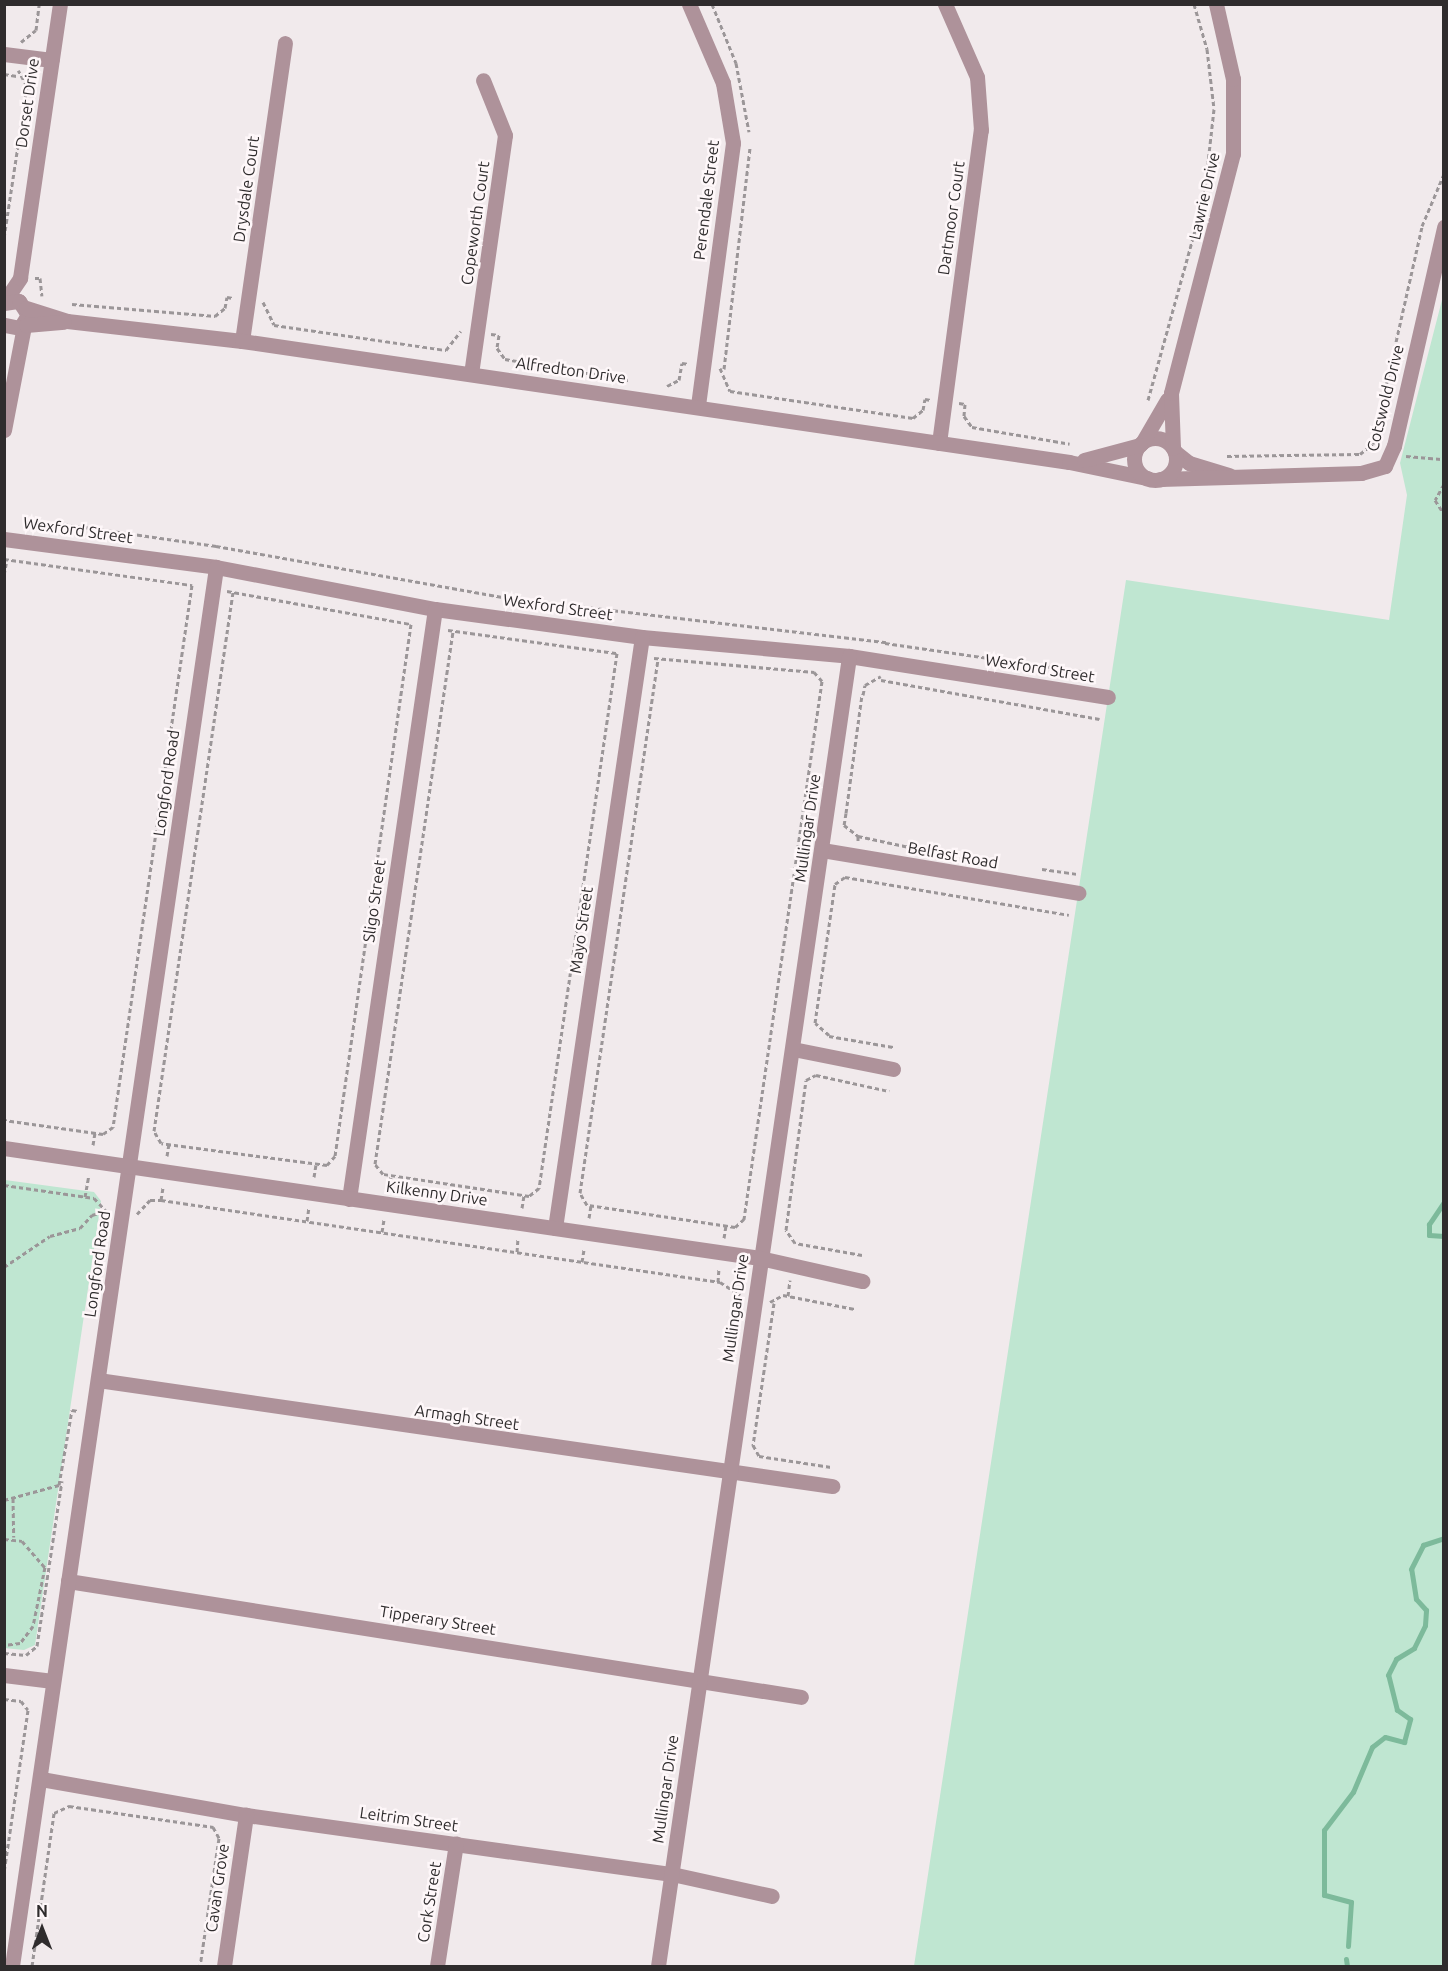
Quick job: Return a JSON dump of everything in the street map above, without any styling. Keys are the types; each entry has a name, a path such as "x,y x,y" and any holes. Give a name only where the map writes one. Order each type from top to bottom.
{"street":[{"name":"Dorset Drive","path":"25,326 25,306 20,278 60,4"},
{"name":"Perendale Street","path":"689,4 723,83 733,143 698,407"},
{"name":"Dartmoor Court","path":"939,442 981,130 977,77 945,4"},
{"name":"Lawrie Drive","path":"1141,444 1171,393 1233,154 1232,72 1216,4"},
{"name":"Drysdale Court","path":"242,340 285,43"},
{"path":"12,55 52,60"},
{"name":"Copeworth Court","path":"471,374 505,135 483,80"},
{"name":"Cotswold Drive","path":"1154,479 1367,473 1382,468 1392,454 1443,227"},
{"name":"Dorset Drive","path":"4,302 20,278"},
{"name":"Alfredton Drive","path":"4,302 25,306 67,321"},
{"name":"Alfredton Drive","path":"5,325 25,326 67,321 242,340 939,442 1069,462 1154,479"},
{"path":"5,325 16,350"},
{"path":"4,430 16,350 25,326"},
{"name":"Lawrie Drive","path":"1171,393 1174,450"},
{"path":"1158,438 1174,450 1173,470 1154,479 1135,464 1141,444 1158,438"},
{"name":"Alfredton Drive","path":"1069,462 1117,455 1141,444"},
{"name":"Cotswold Drive","path":"1174,450 1189,463 1237,477"},
{"name":"Wexford Street","path":"4,539 216,567 435,609 642,637 849,656 1108,697"},
{"name":"Longford Road","path":"12,1966 216,567"},
{"name":"Sligo Street","path":"349,1199 435,609"},
{"name":"Mayo Street","path":"555,1228 642,637"},
{"name":"Mullingar Drive","path":"658,1966 849,656"},
{"name":"Belfast Road","path":"822,850 1078,893"},
{"path":"793,1048 893,1069"},
{"name":"Kilkenny Drive","path":"4,1148 760,1258 862,1281"},
{"name":"Armagh Street","path":"98,1380 730,1474 832,1486"},
{"name":"Tipperary Street","path":"68,1581 699,1679 801,1697"},
{"path":"4,1675 53,1681"},
{"name":"Leitrim Street","path":"41,1779 246,1815 672,1874 772,1896"},
{"name":"Cavan Grove","path":"224,1966 246,1815"},
{"name":"Cork Street","path":"437,1966 456,1843"}],"path":[{"path":"4,238 27,86 17,76 12,55 22,36 36,30 39,4"},
{"path":"1194,4 1207,49 1214,109 1201,208"},
{"path":"4,74 17,76"},
{"path":"1214,457 1360,454 1373,444 1422,226 1443,174"},
{"path":"1145,408 1198,219"},
{"path":"20,278 40,278 39,292 46,302"},
{"path":"67,304 215,316 225,308 227,297 248,299 267,303 266,314 274,325 446,350 456,342 458,330 499,335 497,348 505,358 633,381"},
{"path":"656,385 668,387 679,380 682,363 724,369 722,380 730,391 913,418 923,410 925,399 965,404 963,416 972,427 1074,445"},
{"path":"1392,454 1443,459"},
{"path":"1443,484 1435,500 1443,514"},
{"path":"23,561 28,521 63,524 216,546 427,586 886,642"},
{"path":"4,575 6,559 192,585 113,1127 103,1134 4,1120"},
{"path":"233,592 411,624 335,1156 327,1166 161,1143 154,1131 233,592"},
{"path":"453,631 617,653 539,1188 529,1196 383,1174 375,1164 453,631"},
{"path":"658,659 814,672 822,681 744,1219 735,1227 587,1205 580,1193 658,659"},
{"path":"881,680 1100,719"},
{"path":"829,1035 815,1023 835,884 845,877 1069,915"},
{"path":"862,1255 795,1243 786,1230 806,1080 816,1075 889,1091"},
{"path":"85,1197 91,1161"},
{"path":"4,1185 94,1198 105,1211"},
{"path":"4,1267 50,1236 80,1228 92,1215 105,1211 140,1215 150,1200 173,1201 720,1282 734,1293 774,1303"},
{"path":"831,1467 759,1456 753,1445 774,1303 783,1295 855,1309"},
{"path":"4,1653 26,1655 37,1646 72,1410 93,1413"},
{"path":"4,1500 62,1481"},
{"path":"4,1645 20,1643 33,1626 45,1570 40,1558 14,1537 13,1498"},
{"path":"4,1539 14,1537"},
{"path":"4,1699 21,1701 28,1710 4,1872"},
{"path":"32,1966 54,1813 69,1806 213,1827 219,1838 200,1966"}],"green space":[{"path":"1443,296 1443,1966 914,1966 1126,580 1389,620 1407,495 1400,463"},
{"path":"5,1180 94,1192 101,1201 35,1645 24,1650 4,1648"}],"waterway":[{"path":"1444,1202 1429,1224 1429,1235 1444,1236"},
{"path":"1444,1492 1444,1520"},
{"path":"1348,1946 1351,1902 1324,1895 1324,1830 1353,1792 1372,1747 1385,1737 1404,1742 1410,1719 1397,1710 1388,1675 1396,1659 1414,1648 1425,1625 1426,1610 1416,1599 1411,1569 1423,1545 1444,1538"},
{"path":"1346,1959 1347,1966"}]}
